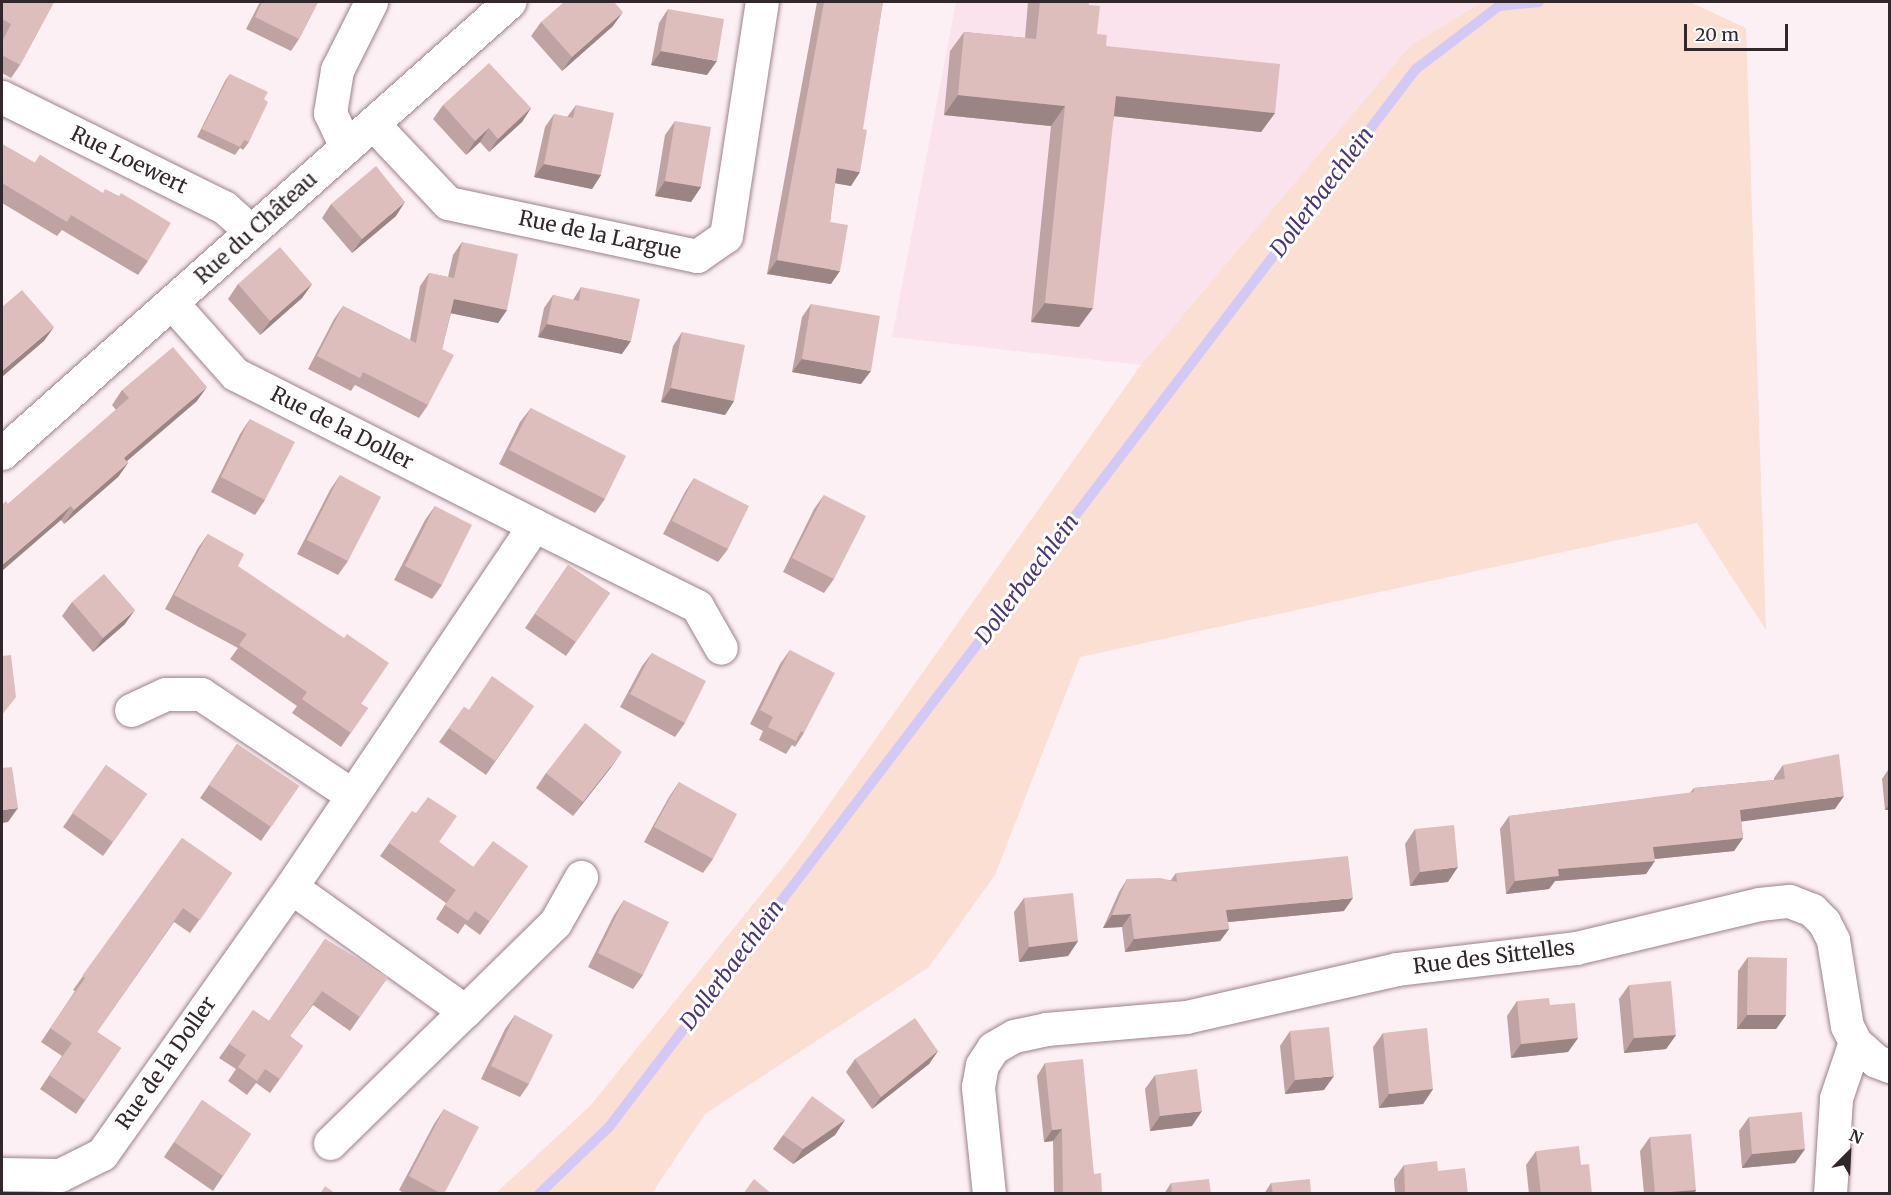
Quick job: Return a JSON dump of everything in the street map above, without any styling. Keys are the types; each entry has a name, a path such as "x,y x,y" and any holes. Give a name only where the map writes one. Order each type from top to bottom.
{"street":[{"path":"346,147 330,113 337,70 371,2"},
{"name":"Rue du Château","path":"2,453 509,2"},
{"name":"Rue de la Largue","path":"373,124 448,203 697,256 726,236 762,2"},
{"name":"Rue Loewert","path":"2,97 224,207 251,231"},
{"name":"Rue de la Doller","path":"172,303 235,374 697,606 721,648"},
{"name":"Rue de la Doller","path":"2,1174 60,1175 102,1154 291,887 534,525"},
{"path":"131,710 166,694 201,694 352,795"},
{"path":"330,1143 555,923 581,877"},
{"path":"291,887 465,1011"},
{"name":"Rue des Sittelles","path":"989,1194 978,1087 982,1065 993,1048 1014,1036 1046,1029 1185,1017 1397,969 1576,948 1759,904 1790,901 1812,910 1833,940 1842,1009 1855,1042 1876,1061 1890,1066"},
{"path":"1830,1194 1836,1098 1855,1042"}],"shaded area":[{"path":"956,2 1482,2 1410,46 1141,365 892,337"},
{"path":"1482,2 1690,2 1746,28 1766,630 1697,523 1080,657 995,875 929,967 705,1114 652,1193 496,1193 591,1105 796,851 1141,365 1410,46"}],"building":[{"path":"4,2 54,2 20,65 2,55 2,42 11,24 2,19"},
{"path":"262,2 318,2 299,39 255,17"},
{"path":"564,2 614,2 623,12 572,57 541,22"},
{"path":"824,2 883,2 863,129 867,130 860,172 837,168 830,222 848,225 840,271 777,260"},
{"path":"1040,2 1089,2 1089,5 1100,6 1097,34 1107,35 1106,46 1280,64 1275,113 1116,96 1093,308 1045,303 1065,106 958,95 964,32 1036,39"},
{"path":"668,9 724,19 717,61 661,51"},
{"path":"489,63 531,108 498,139 489,128 475,141 443,105"},
{"path":"230,74 268,92 264,99 268,102 249,142 244,140 240,147 202,129"},
{"path":"576,105 614,113 601,175 544,164 554,114 573,118"},
{"path":"675,121 711,127 701,187 665,181"},
{"path":"2,144 35,163 40,155 103,193 105,189 119,196 121,193 171,223 148,261 71,215 67,222 2,183"},
{"path":"376,166 405,202 362,239 331,204"},
{"path":"462,242 518,254 507,310 454,299 442,349 454,355 428,405 363,372 360,378 317,356 343,306 416,343 429,273 454,278"},
{"path":"280,247 312,284 270,321 238,284"},
{"path":"581,287 640,299 631,341 547,324 553,295 579,301"},
{"path":"22,290 54,327 2,371 2,307"},
{"path":"811,304 880,316 871,371 802,359"},
{"path":"682,332 745,345 734,401 671,388"},
{"path":"173,347 207,387 124,458 128,463 74,510 71,506 2,565 2,505 6,501 8,504 129,398 122,390"},
{"path":"531,408 626,456 605,499 509,450"},
{"path":"250,419 295,442 265,500 221,477"},
{"path":"340,475 381,497 348,561 307,540"},
{"path":"694,478 749,506 728,549 672,521"},
{"path":"824,495 866,516 834,579 792,558"},
{"path":"435,506 472,525 442,585 405,566"},
{"path":"208,534 244,554 238,566 344,638 347,634 389,663 361,704 368,708 351,733 302,699 307,692 239,645 247,634 174,595"},
{"path":"568,565 610,593 576,642 535,614"},
{"path":"104,574 135,610 103,638 72,602"},
{"path":"790,650 835,673 804,733 801,731 796,741 768,727 773,717 760,710"},
{"path":"652,653 706,681 685,723 630,694"},
{"path":"11,655 16,697 2,715 2,656"},
{"path":"492,676 534,706 495,761 449,728 464,707 469,710"},
{"path":"585,723 622,752 583,802 546,773"},
{"path":"237,744 299,786 271,827 209,785"},
{"path":"1839,754 1844,796 1740,810 1743,838 1653,847 1655,861 1558,869 1559,876 1515,881 1509,816 1694,792 1694,788 1785,779 1783,765"},
{"path":"106,765 147,794 113,842 72,813"},
{"path":"12,767 18,808 2,810 2,768"},
{"path":"679,782 737,814 713,859 654,827"},
{"path":"428,797 457,816 439,842 473,867 493,841 528,866 489,921 475,911 468,921 445,905 456,890 389,843 412,811 416,813"},
{"path":"1454,825 1458,867 1420,872 1415,829"},
{"path":"182,838 232,873 200,920 183,908 97,1032 121,1048 85,1100 49,1075 72,1043 50,1028 85,978 82,976"},
{"path":"1348,856 1353,898 1226,910 1229,929 1134,939 1131,914 1112,915 1127,879 1160,878 1177,882 1176,873"},
{"path":"1073,893 1078,941 1029,947 1024,898"},
{"path":"624,900 669,922 643,975 598,953"},
{"path":"325,939 388,977 360,1017 322,991 290,1036 303,1046 280,1079 265,1069 257,1081 238,1067 246,1055 229,1044 253,1010 269,1021"},
{"path":"1748,957 1787,958 1786,1015 1747,1015"},
{"path":"1671,981 1676,1035 1634,1038 1629,985"},
{"path":"1549,998 1550,1005 1575,1003 1578,1038 1521,1044 1517,1001"},
{"path":"515,1015 553,1035 529,1084 491,1066"},
{"path":"915,1018 938,1051 881,1097 855,1059"},
{"path":"1329,1027 1334,1076 1295,1080 1290,1031"},
{"path":"1427,1028 1433,1089 1389,1094 1383,1033"},
{"path":"1083,1059 1094,1174 1101,1173 1102,1194 1063,1194 1062,1129 1052,1130 1045,1063"},
{"path":"1197,1069 1202,1111 1160,1116 1155,1075"},
{"path":"812,1096 845,1120 803,1149 783,1135"},
{"path":"202,1100 251,1134 223,1176 174,1142"},
{"path":"444,1109 479,1127 442,1194 409,1176"},
{"path":"1802,1112 1805,1149 1752,1154 1749,1117"},
{"path":"1691,1134 1696,1190 1655,1193 1650,1137"},
{"path":"1579,1146 1581,1165 1589,1164 1592,1194 1541,1194 1536,1151"},
{"path":"1437,1161 1438,1171 1465,1168 1468,1194 1405,1194 1404,1165"},
{"path":"754,1179 772,1194 743,1194"},
{"path":"1209,1179 1211,1194 1172,1194 1171,1183"},
{"path":"1310,1179 1311,1194 1273,1194 1271,1183"},
{"path":"325,1186 336,1194 320,1194"}],"waterway":[{"name":"Dollerbaechlein","path":"539,1194 609,1127 1416,69 1499,6 1539,2"}]}
